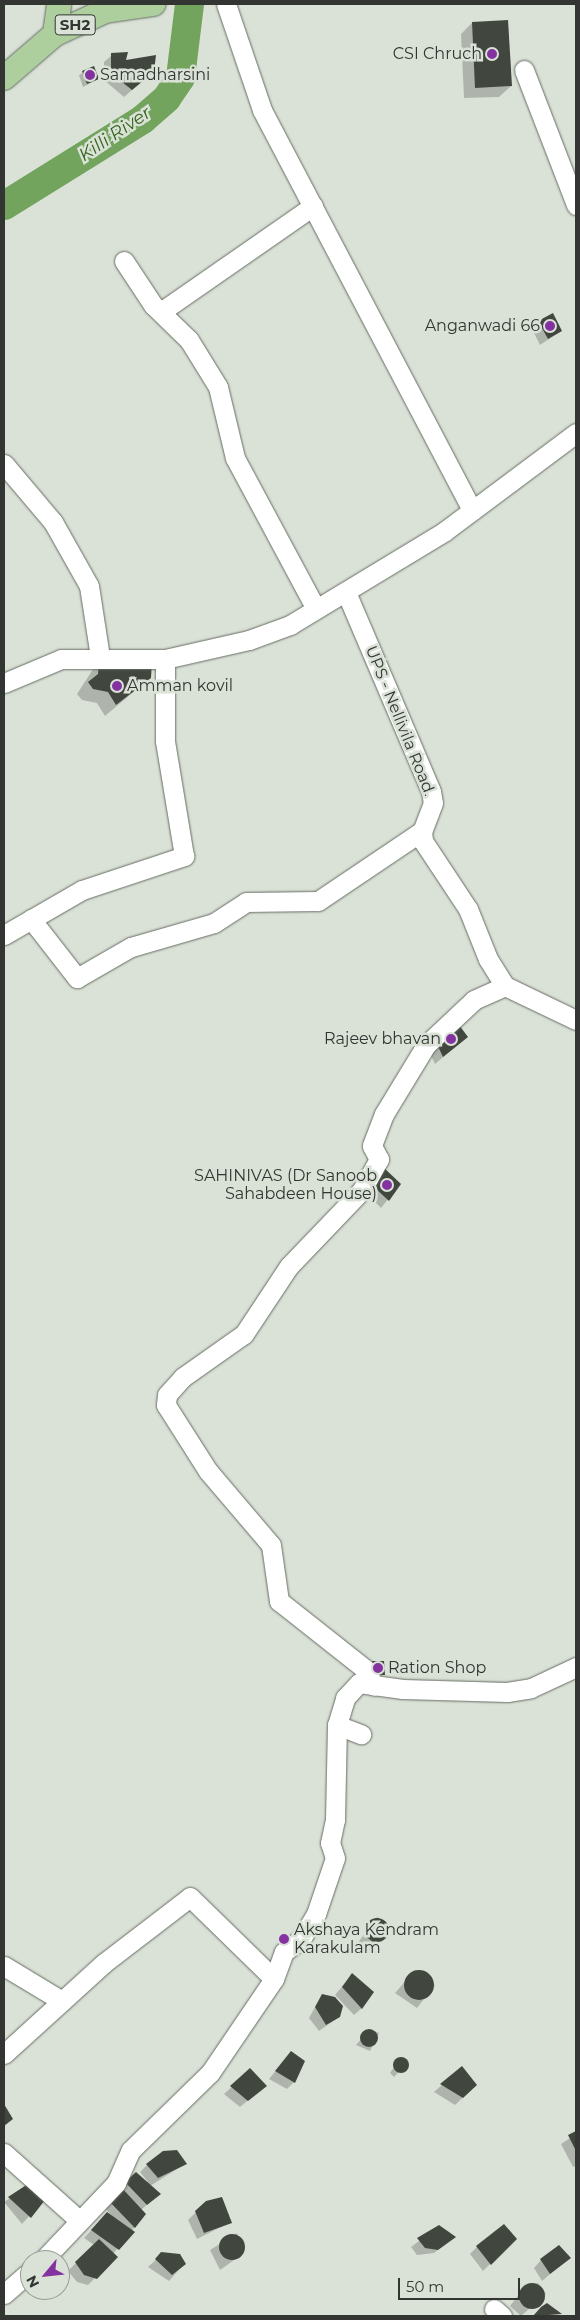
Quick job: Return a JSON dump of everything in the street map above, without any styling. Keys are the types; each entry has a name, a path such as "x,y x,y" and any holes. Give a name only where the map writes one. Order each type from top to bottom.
{"main road":[{"path":"55,34 59,4"},
{"name":"SH2","path":"4,78 55,34 105,11 144,5"}],"street":[{"path":"226,4 262,110 472,510"},
{"path":"524,70 576,204"},
{"path":"162,312 313,206"},
{"path":"124,261 153,305 189,340 218,387 235,458 316,609"},
{"path":"7,680 61,659 100,657 165,659 248,640 316,609 346,592 472,510 576,433"},
{"path":"4,464 53,522 88,586 100,657"},
{"name":"UPS - Nellivila Road.","path":"346,592 431,791 433,802 422,831"},
{"path":"4,935 82,890 184,856 165,741 165,659"},
{"path":"31,918 77,978 131,947 214,923 246,902 318,901 422,831 429,852 468,909 488,959 505,986 576,1020"},
{"path":"374,1686 365,1669 279,1601 271,1545 184,1438 166,1412 168,1394 183,1377 244,1334 289,1266 360,1192 379,1159 372,1146 384,1114 426,1045 474,1000 505,986"},
{"path":"52,2250 78,2220 116,2183 131,2150 210,2073 274,1979 284,1952 301,1938 316,1914 335,1858 330,1843 335,1820 337,1725 344,1698 359,1683 374,1686 507,1692 530,1688 574,1672"},
{"path":"337,1725 361,1734"},
{"path":"4,2054 62,2001 190,1897 274,1979"},
{"path":"4,1966 62,2001"},
{"path":"4,2153 78,2220"},
{"path":"4,2294 20,2280"}],"building":[{"name":"CSI Chruch","path":"508,20 512,86 475,88 472,22"},
{"path":"128,52 126,60 156,55 154,72 132,90 111,73 111,53"},
{"name":"Samadharsini","path":"94,66 99,79 87,84 82,71"},
{"name":"Anganwadi 66","path":"553,313 562,331 548,339 538,321"},
{"name":"Amman kovil","path":"99,659 152,662 151,678 116,705 108,692 93,689 88,682 98,674"},
{"name":"Rajeev bhavan","path":"456,1021 468,1037 443,1057 435,1040"},
{"name":"SAHINIVAS (Dr Sanoob Sahabdeen House)","path":"382,1166 401,1184 389,1201 374,1187"},
{"name":"Ration Shop","path":"372,1661 384,1661 385,1675 373,1675"},
{"path":"377,1918 386,1921 389,1930 386,1939 377,1942 368,1939 365,1930 368,1921"},
{"path":"419,1970 425,1971 433,1979 433,1991 425,1999 419,2000 413,1999 405,1991 404,1985 405,1979 413,1971"},
{"path":"352,1973 374,1992 362,2009 342,1987"},
{"path":"322,1994 335,1997 343,2006 340,2017 326,2025 315,2007"},
{"path":"365,2029 373,2029 378,2034 376,2045 365,2047 360,2042 360,2034"},
{"path":"291,2051 305,2061 295,2083 275,2071"},
{"path":"401,2057 407,2059 409,2065 407,2071 401,2073 395,2071 393,2065 395,2059"},
{"path":"462,2066 477,2085 463,2098 440,2084"},
{"path":"250,2068 267,2086 248,2101 230,2086"},
{"path":"4,2104 13,2119 4,2126"},
{"path":"576,2131 576,2151 568,2135"},
{"path":"177,2150 187,2164 158,2178 146,2164 163,2151"},
{"path":"136,2172 161,2194 147,2205 125,2182"},
{"path":"31,2182 45,2200 31,2218 8,2197"},
{"path":"121,2187 146,2214 135,2228 108,2200"},
{"path":"222,2197 232,2223 204,2233 195,2211 206,2201"},
{"path":"107,2212 135,2232 119,2250 91,2230"},
{"path":"504,2224 517,2239 491,2265 476,2246"},
{"path":"439,2225 456,2237 438,2250 425,2248 417,2238"},
{"path":"232,2234 241,2238 245,2247 241,2256 232,2260 223,2256 219,2247 223,2238"},
{"path":"99,2239 118,2257 97,2279 84,2275 75,2262"},
{"path":"559,2245 571,2258 550,2274 540,2259"},
{"path":"161,2252 180,2254 186,2264 172,2275 155,2259"},
{"path":"532,2283 541,2287 545,2296 541,2305 532,2309 523,2305 519,2296 523,2287"},
{"path":"547,2303 562,2314 533,2316 541,2307"}],"waterway":[{"name":"Killi River","path":"4,205 142,119 166,98 180,77 189,4"}],"place":[{"name":"CSI Chruch","path":"492,54"},
{"name":"Samadharsini","path":"90,75"},
{"name":"Anganwadi 66","path":"550,326"},
{"name":"Amman kovil","path":"117,686"},
{"name":"Rajeev bhavan","path":"451,1039"},
{"name":"SAHINIVAS (Dr Sanoob Sahabdeen House)","path":"387,1185"},
{"name":"Ration Shop","path":"378,1668"},
{"name":"Akshaya Kendram Karakulam","path":"284,1939"}]}
